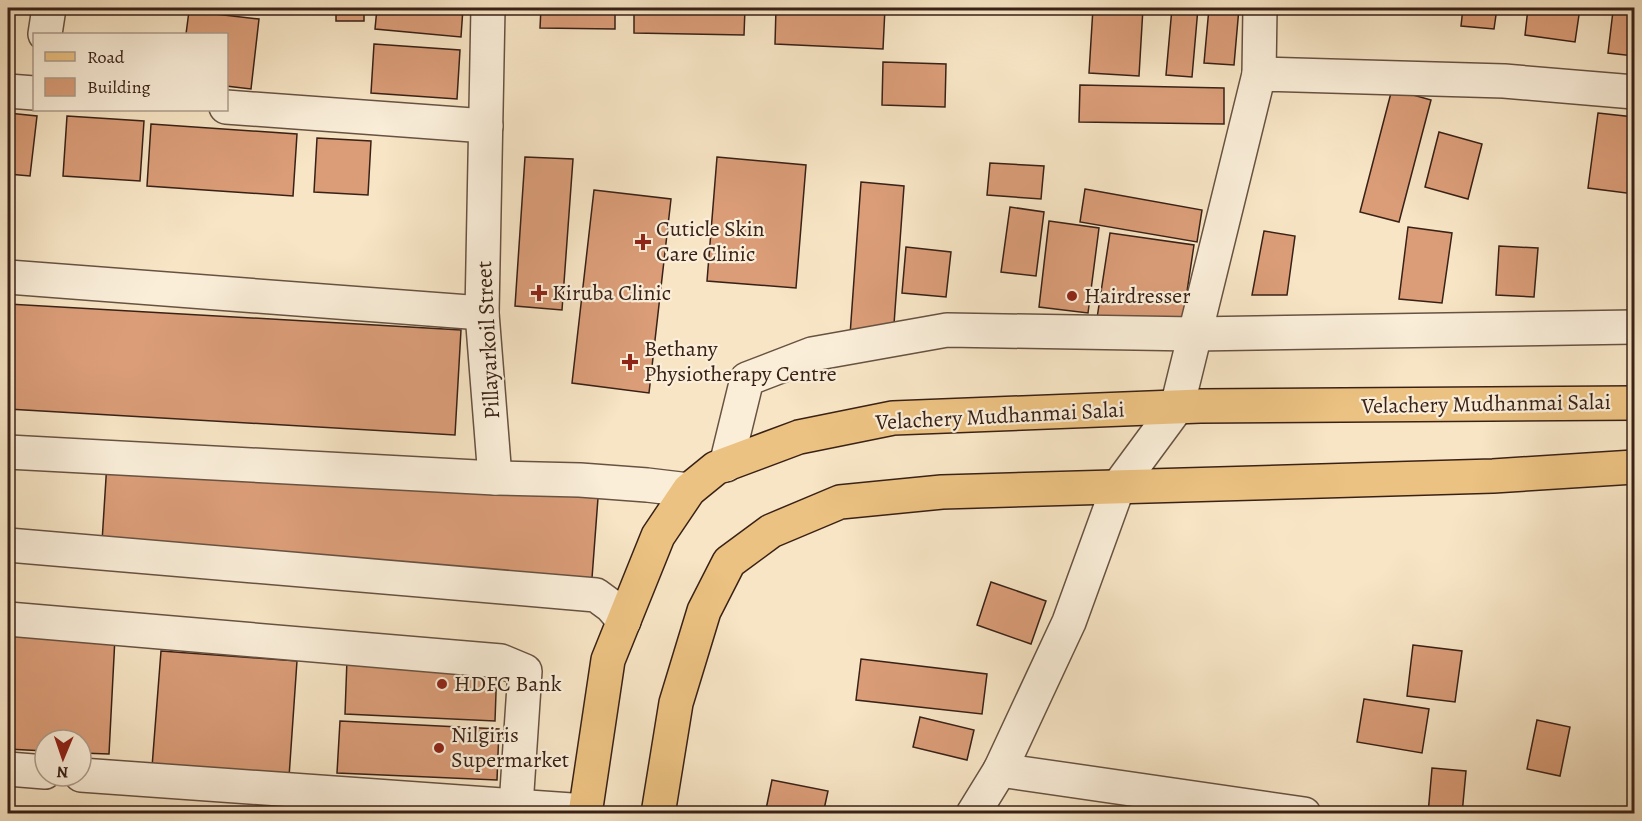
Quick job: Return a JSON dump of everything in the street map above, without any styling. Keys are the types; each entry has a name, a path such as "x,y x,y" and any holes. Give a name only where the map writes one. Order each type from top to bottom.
{"main road":[{"name":"Velachery Mudhanmai Salai","path":"585,812 608,660 658,536 689,490 716,468 799,437 893,418 1177,407 1635,402"},
{"path":"658,813 676,703 704,611 729,562 771,531 840,502 942,492 1493,476 1635,467"}],"street":[{"path":"45,33 49,8"},
{"name":"Pillayarkoil Street","path":"488,8 482,313 495,478"},
{"path":"973,813 1000,770 1068,622 1118,487 1177,407 1259,74 1260,8"},
{"path":"1259,74 1504,81 1635,93"},
{"path":"8,91 33,93"},
{"path":"228,107 486,126"},
{"path":"8,277 482,313"},
{"path":"726,465 747,379 812,354 947,330 1194,334 1635,327"},
{"path":"8,452 495,478 580,480 689,490"},
{"path":"8,545 596,595 624,621"},
{"path":"8,619 501,661 525,671 516,807"},
{"path":"8,769 33,771"},
{"path":"1000,770 1304,813"},
{"path":"93,776 585,812"}],"building":[{"path":"336,8 364,8 364,21 336,21"},
{"path":"377,8 463,8 461,37 375,29"},
{"path":"541,8 615,8 615,29 540,28"},
{"path":"634,8 745,8 744,35 634,33"},
{"path":"776,8 885,8 883,49 775,44"},
{"path":"1093,8 1143,8 1139,76 1089,73"},
{"path":"1172,8 1198,8 1192,77 1166,75"},
{"path":"1209,8 1239,8 1234,65 1204,63"},
{"path":"1463,8 1497,8 1494,29 1461,26"},
{"path":"1528,8 1580,8 1575,42 1525,35"},
{"path":"189,11 259,19 251,89 228,86 228,33 186,33"},
{"path":"1613,11 1634,13 1634,56 1608,53"},
{"path":"374,44 460,50 457,99 371,93"},
{"path":"883,62 946,64 945,107 882,105"},
{"path":"1080,85 1224,88 1224,124 1079,122"},
{"path":"1392,89 1431,100 1399,222 1360,212"},
{"path":"8,113 37,116 30,176 8,174"},
{"path":"1598,113 1634,117 1634,194 1588,188"},
{"path":"67,116 144,121 140,181 63,176"},
{"path":"151,124 297,134 293,196 147,186"},
{"path":"1439,132 1482,144 1468,199 1425,187"},
{"path":"317,138 371,141 368,195 314,192"},
{"path":"525,157 573,159 562,310 515,306"},
{"path":"717,157 806,165 796,288 707,281"},
{"path":"990,163 1044,166 1041,199 987,195"},
{"path":"861,182 904,186 893,338 850,335"},
{"path":"1085,189 1202,210 1197,242 1080,222"},
{"path":"594,190 671,199 649,393 572,383"},
{"path":"1010,207 1044,212 1036,276 1001,272"},
{"path":"1049,221 1099,228 1088,313 1039,307"},
{"path":"1408,227 1452,233 1442,303 1399,299"},
{"path":"1264,231 1295,236 1287,295 1252,295"},
{"path":"1110,233 1194,245 1181,331 1097,318"},
{"path":"1499,246 1538,248 1534,297 1496,295"},
{"path":"906,247 951,252 946,297 902,293"},
{"path":"8,304 461,330 455,435 8,409"},
{"path":"107,462 598,498 592,578 102,542"},
{"path":"991,582 1046,601 1031,644 977,625"},
{"path":"8,631 115,637 109,754 93,753 93,728 33,728 33,750 8,749"},
{"path":"1413,645 1462,651 1455,702 1407,696"},
{"path":"161,651 297,661 289,777 152,767"},
{"path":"347,659 497,665 495,721 345,714"},
{"path":"861,659 987,674 982,714 856,700"},
{"path":"1364,699 1429,709 1422,753 1357,742"},
{"path":"920,717 974,730 967,760 913,747"},
{"path":"1537,720 1570,727 1560,776 1527,769"},
{"path":"340,721 499,729 497,780 337,773"},
{"path":"1432,768 1466,771 1462,814 1428,814"},
{"path":"772,780 828,791 823,814 765,814"}],"place":[{"name":"Cuticle Skin Care Clinic","path":"643,242"},
{"name":"Kiruba Clinic","path":"539,293"},
{"name":"Hairdresser","path":"1072,296"},
{"name":"Bethany Physiotherapy Centre","path":"630,362"},
{"name":"HDFC Bank","path":"442,684"},
{"name":"Nilgiris Supermarket","path":"439,748"}]}
